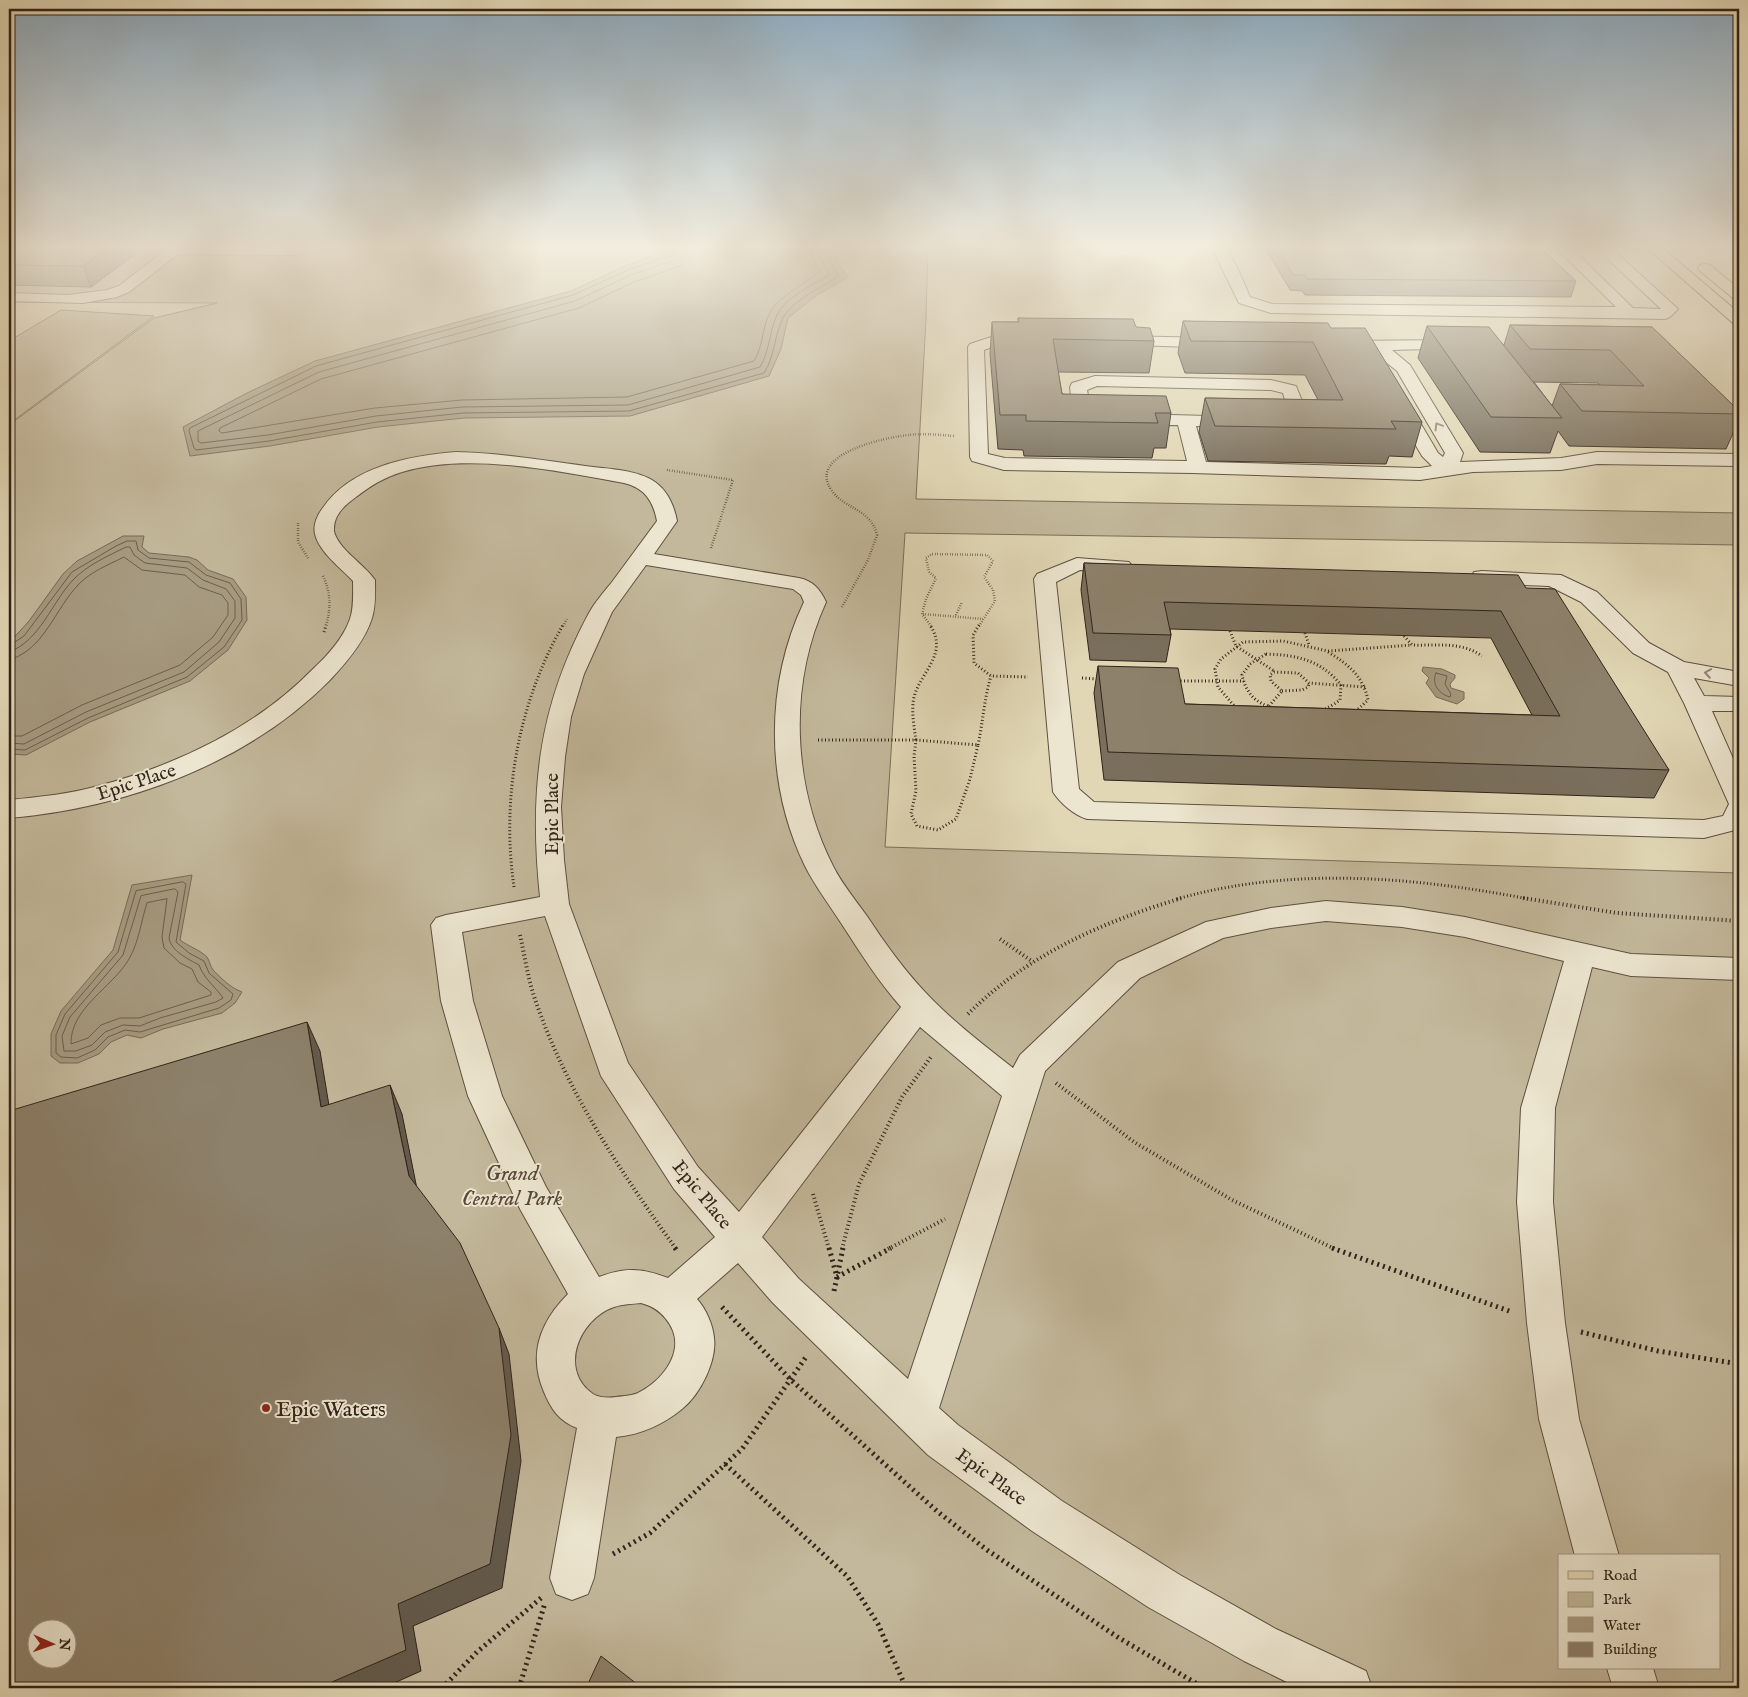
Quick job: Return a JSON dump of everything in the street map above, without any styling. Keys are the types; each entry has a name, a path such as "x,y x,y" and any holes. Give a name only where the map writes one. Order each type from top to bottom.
{"street":[{"path":"1048,340 1000,339 976,347 978,456 1004,464 1198,467 1420,474 1473,466 1561,464 1596,458 1739,460"},
{"path":"1096,341 1167,363 1290,390 1299,416 1284,423 1095,418 1083,412 1078,387 1167,363 1232,343"},
{"path":"1322,345 1383,358 1404,368 1454,454 1448,470"},
{"path":"1383,358 1416,345 1474,346"},
{"path":"1391,387 1431,456 1448,470"},
{"path":"1185,420 1198,467"},
{"name":"Epic Place","path":"9,809 65,802 130,786 186,764 224,747 278,713 316,682 347,647 363,612 364,580 326,537 324,524 329,512 350,491 380,474 416,463 448,458 489,458 611,476 644,483 663,501 667,521 601,612 572,674 559,717 552,757 548,807 550,860 555,904 613,1067 686,1178 786,1291 943,1440 1047,1516 1156,1586 1260,1645 1349,1688"},
{"path":"642,558 799,584 811,592 815,602 798,642 788,689 786,733 790,774 799,812 817,862 864,936 919,1006 950,1035 1026,1078"},
{"path":"1147,566 1077,564 1045,579 1066,792 1087,810 1704,829 1734,822 1739,810"},
{"path":"1464,577 1553,580 1589,596 1641,648 1676,668 1739,679"},
{"path":"1676,668 1696,703 1739,800"},
{"path":"1696,703 1739,704"},
{"path":"555,904 446,925 457,1001 485,1096 533,1198 591,1299"},
{"path":"916,1415 1026,1078 1129,970 1216,929 1271,918 1326,912 1402,917 1465,927 1631,965 1739,970"},
{"path":"1581,954 1538,1108 1534,1202 1546,1323 1559,1418 1596,1554"},
{"path":"684,1287 685,1311 692,1328 694,1348 690,1368 679,1387 662,1402 642,1413 620,1418 599,1417 582,1410 567,1398 558,1382 555,1364 557,1346 564,1328 575,1312 591,1299 608,1291 624,1287 641,1286 658,1290 684,1287 740,1239 919,1006"},
{"path":"560,1585 599,1417"},
{"path":"1631,1670 1636,1688"}],"path":[{"path":"842,607 874,548 877,538 876,529 870,520 863,513 837,496 828,485 826,478 831,464 854,448 908,435 978,436"},
{"path":"704,568 733,480"},
{"path":"991,676 984,700 982,725 970,779 956,818 938,830 917,826 911,814 916,791 914,698 922,677 936,657 936,644 932,628 922,614 926,598 936,578 929,572 926,558 932,554 987,555 993,561 984,577 993,590 995,600 973,635 974,663 991,676 1102,679"},
{"path":"956,615 962,602"},
{"path":"922,614 956,615 983,619"},
{"path":"569,616 549,653 533,689 522,728 512,787 509,846 519,932 536,1000 562,1066 684,1287 738,1326 790,1379 938,1512 987,1550 1119,1638 1204,1688"},
{"path":"1230,631 1236,646 1274,672 1298,673 1309,683 1366,687"},
{"path":"1305,633 1309,646"},
{"path":"1404,636 1412,645"},
{"path":"1232,710 1241,710 1233,705 1216,682 1215,669 1221,659 1243,642 1283,641 1328,651 1344,661 1357,673 1366,687 1368,700 1348,716"},
{"path":"1328,651 1412,645 1467,647 1482,656"},
{"path":"1266,654 1288,655 1310,660 1332,672 1341,685 1340,700 1327,708 1305,712 1282,709 1255,699 1242,675 1250,664 1257,660 1266,654"},
{"path":"1274,672 1270,675 1271,681 1282,691"},
{"path":"1169,681 1244,681"},
{"path":"1264,711 1282,691 1302,690 1308,688 1309,683"},
{"path":"818,740 916,740 978,744"},
{"path":"442,1688 455,1672 504,1628 560,1585 650,1532 742,1449 826,1329 845,1236 859,1184 902,1097 970,1012 1004,982 1033,962 1081,935 1122,917 1164,903 1206,892 1296,879 1401,880 1489,890 1575,908 1629,915 1739,921"},
{"path":"1000,939 1033,962"},
{"path":"1026,1078 1232,1200 1336,1250 1414,1279 1546,1323 1658,1351 1739,1364"},
{"path":"802,1158 837,1276"},
{"path":"837,1276 986,1197"},
{"path":"725,1464 846,1576 878,1624 906,1688"},
{"path":"520,1688 560,1585"}],"green space":[{"path":"36,325 142,325 9,424 9,341"},
{"name":"Grand Central Park","path":"144,325 926,325 916,499 1739,513 1739,545 905,533 885,847 1739,873 1739,1688 9,1688 9,425"}],"water":[{"path":"446,325 786,325 781,349 769,376 630,416 464,418 378,427 270,446 190,456 183,427 247,393 315,361"},
{"path":"123,536 144,536 142,547 149,553 189,557 197,560 208,570 233,579 246,597 247,620 228,650 190,681 90,722 26,755 9,754 9,643 29,621 63,574 77,561"},
{"path":"1423,667 1442,669 1455,675 1450,684 1451,688 1464,692 1464,699 1457,704 1436,697 1426,683 1429,678 1422,671"},
{"path":"192,875 180,940 204,955 217,974 230,986 242,992 235,1003 222,1013 163,1029 141,1038 127,1035 111,1042 99,1054 78,1063 60,1063 51,1056 51,1034 61,1011 113,950 132,885"}],"building":[{"path":"992,325 1135,325 1136,327 1150,328 1154,341 1053,339 1062,394 1166,396 1171,413 1155,413 1158,423 1026,421 1026,415 1000,415"},
{"path":"1185,325 1329,325 1331,328 1365,328 1422,422 1391,421 1396,429 1215,426 1205,398 1343,400 1313,342 1191,341"},
{"path":"1510,325 1652,327 1739,411 1739,414 1582,411 1560,384 1644,386 1610,350 1530,349"},
{"path":"1427,326 1489,327 1562,418 1491,417"},
{"path":"1084,563 1518,575 1526,588 1555,589 1669,770 1108,752 1098,666 1178,668 1185,704 1560,716 1501,611 1164,602 1171,635 1093,633"},
{"name":"Epic Waters","path":"307,1022 321,1107 390,1085 409,1176 460,1243 499,1328 511,1435 490,1564 398,1604 406,1650 318,1688 9,1688 9,1111"},
{"path":"601,1656 642,1688 586,1688"}],"place":[{"name":"Epic Waters","path":"266,1408"}]}
